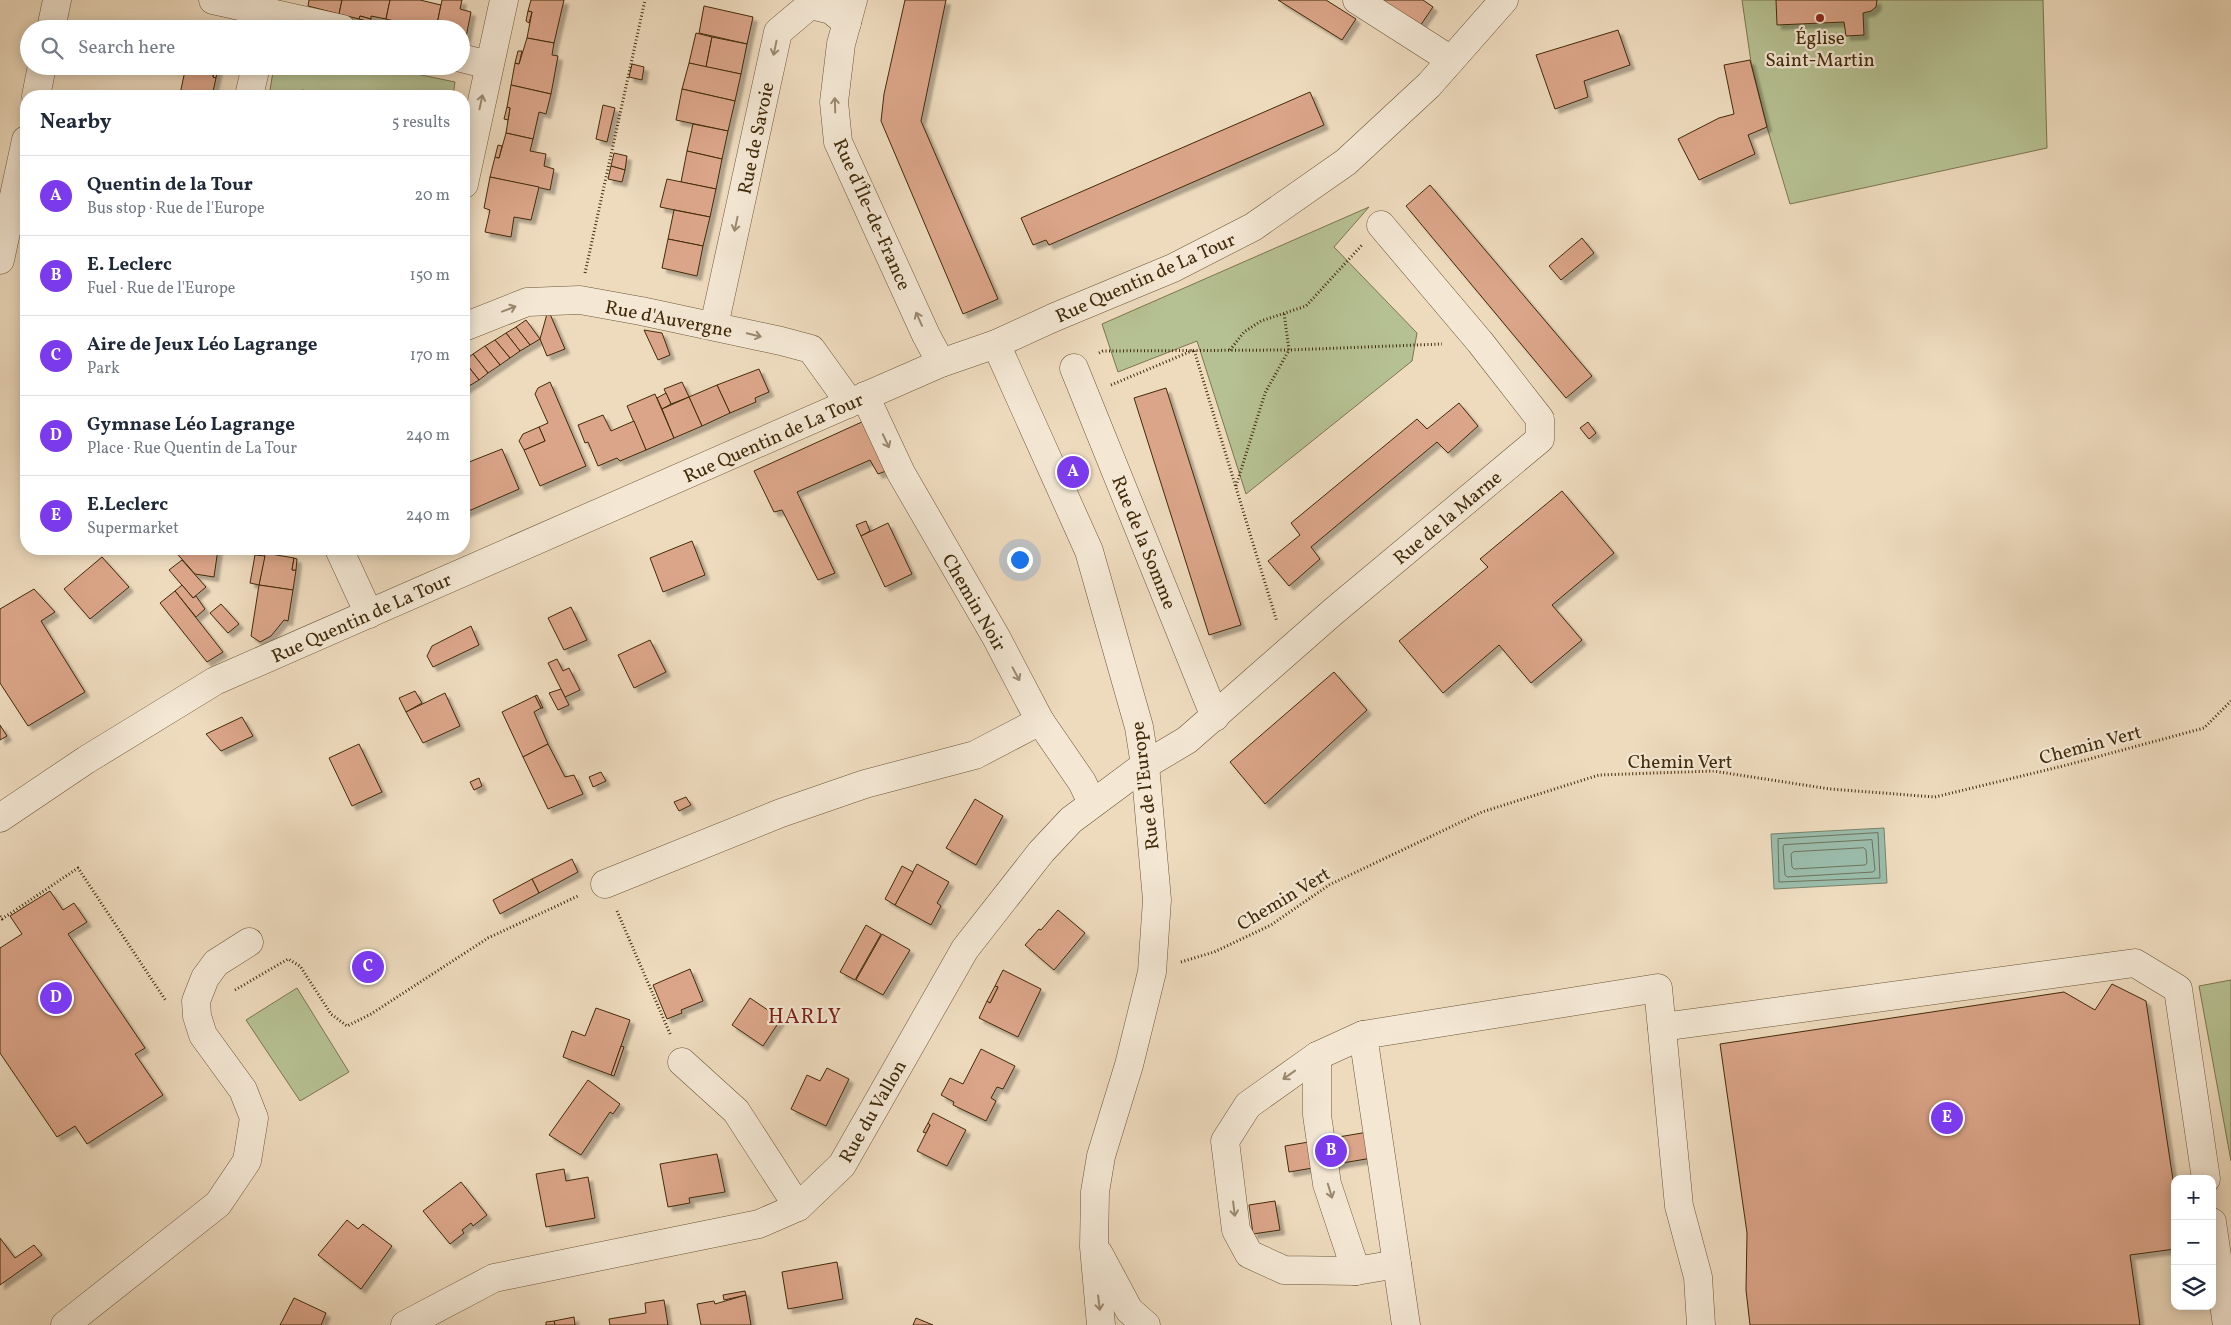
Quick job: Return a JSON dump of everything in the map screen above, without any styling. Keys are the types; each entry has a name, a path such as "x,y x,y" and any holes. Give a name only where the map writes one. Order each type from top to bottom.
{"street":[{"path":"53,20 57,0"},
{"path":"213,0 300,20"},
{"path":"470,154 488,65 504,0"},
{"path":"1357,0 1451,60"},
{"name":"Rue Quentin de La Tour","path":"0,818 86,760 215,681 941,363 996,344 1172,268 1253,227 1346,162 1429,85 1504,0"},
{"name":"Rue de Savoie","path":"714,326 778,32 810,4 831,10 850,11"},
{"name":"Rue d'Île-de-France","path":"850,11 841,44 834,102 838,142 926,335 941,363"},
{"path":"470,60 488,65"},
{"path":"37,90 40,75"},
{"path":"250,90 254,75"},
{"path":"0,260 20,168"},
{"name":"Rue de la Marne","path":"1145,765 1187,740 1215,717 1334,611 1540,439 1540,419 1480,342 1381,225"},
{"name":"Rue d'Auvergne","path":"470,325 527,302 580,300 714,326 811,349 842,392 856,400"},
{"name":"Rue de l'Europe","path":"996,344 1089,551 1139,727 1145,765 1157,900 1152,972 1128,1065 1101,1156 1094,1192 1094,1247 1101,1325"},
{"name":"Rue de la Somme","path":"1074,368 1215,717"},
{"name":"Chemin Noir","path":"856,400 901,473 996,637 1040,721 1082,782 1092,803"},
{"path":"342,555 369,614"},
{"path":"605,884 781,813 865,784 975,755 1040,721"},
{"name":"Rue du Vallon","path":"404,1325 494,1278 759,1224 798,1207 842,1165 965,949 1041,852 1071,820 1145,765"},
{"path":"66,1325 218,1204 247,1161 254,1118 242,1090 203,1035 197,1016 196,1001 205,978 216,963 249,942"},
{"path":"1662,1027 2135,963 2178,989 2205,1175"},
{"path":"1396,1264 1356,1271 1284,1270 1249,1254 1236,1230 1225,1141 1248,1105 1317,1056 1362,1035 1658,988 1679,1206 1698,1277 1701,1325"},
{"path":"1362,1035 1406,1325"},
{"path":"1317,1056 1317,1115 1327,1184 1356,1271"},
{"path":"682,1062 736,1111 798,1207"},
{"name":"Rue de l'Europe","path":"1094,1247 1128,1310 1146,1325"},
{"path":"2216,1249 2227,1325"}],"path":[{"path":"580,300 645,0"},
{"path":"1230,350 1244,332 1261,321 1306,306 1381,225"},
{"path":"1235,487 1265,394 1289,350 1284,313"},
{"path":"1074,368 1103,351 1289,350 1480,342"},
{"path":"1194,350 1286,654"},
{"path":"1085,396 1194,350"},
{"name":"Chemin Vert","path":"1152,972 1214,952 1271,925 1329,884 1482,812 1599,775 1714,771 1830,789 1934,797 2067,765 2204,728 2231,701"},
{"path":"0,916 2,918 78,868 182,1026 252,978 288,959 300,966 331,1014 347,1026 371,1014 488,938 605,884 682,1062"}],"shaded area":[{"path":"1742,0 2043,0 2047,148 1790,204 1767,127 1751,62"},
{"path":"272,75 421,75 455,82 454,90 270,90"},
{"path":"1369,207 1334,247 1417,333 1412,361 1246,494 1197,341 1118,372 1102,324"},
{"path":"2231,980 2231,1161 2199,986"},
{"path":"297,988 349,1072 300,1101 246,1020"}],"water":[{"path":"1884,828 1887,883 1774,889 1771,834"}],"building":[{"path":"309,0 342,0 339,14 308,6"},
{"path":"342,0 390,0 386,19 371,16 371,19 360,16 359,19 339,14"},
{"path":"390,0 420,0 441,5 438,20 386,19"},
{"path":"442,0 462,0 460,9 471,12 469,20 438,20"},
{"path":"531,0 564,0 554,43 527,38 532,12 528,11"},
{"path":"905,0 946,0 921,121 998,299 963,314 881,121 884,94"},
{"path":"1278,0 1326,0 1356,19 1342,40"},
{"path":"1379,0 1423,0 1433,7 1420,26"},
{"name":"Église Saint-Martin","path":"1776,0 1877,0 1876,7 1871,11 1863,13 1864,35 1846,36 1844,22 1777,25"},
{"path":"704,6 753,17 747,44 699,33"},
{"path":"528,11 532,12 529,23 526,21"},
{"path":"360,16 371,19 363,20 359,19"},
{"path":"1618,30 1630,65 1584,81 1588,97 1555,109 1536,55"},
{"path":"696,33 712,37 706,67 689,63"},
{"path":"712,37 747,44 741,74 706,67"},
{"path":"527,38 554,43 552,55 558,56 551,94 511,85 515,63 519,64"},
{"path":"518,51 522,51 519,64 515,63"},
{"path":"1750,60 1767,127 1748,135 1755,154 1699,180 1678,139 1719,118 1734,114 1724,65"},
{"path":"689,63 741,74 735,101 682,89"},
{"path":"632,64 644,67 642,80 629,77"},
{"path":"184,75 213,75 213,77 216,78 213,90 181,90"},
{"path":"511,85 551,94 546,114 539,112 533,139 506,133 510,108 507,107"},
{"path":"682,89 735,101 728,131 676,120"},
{"path":"1310,92 1324,125 1049,245 1046,240 1033,245 1021,218"},
{"path":"603,105 615,108 607,142 596,139"},
{"path":"507,107 510,108 508,120 504,119"},
{"path":"693,124 728,131 722,159 687,151"},
{"path":"506,133 533,139 530,151 546,154 544,166 554,169 550,190 490,177 495,157 499,158"},
{"path":"498,145 502,146 499,158 495,157"},
{"path":"687,151 722,159 716,189 681,182"},
{"path":"614,153 627,156 625,170 611,166"},
{"path":"611,166 625,170 622,182 608,179"},
{"path":"490,177 539,187 531,220 514,217 511,237 485,232 490,210 484,208"},
{"path":"667,179 716,189 710,217 660,207"},
{"path":"1430,185 1592,376 1566,398 1406,206"},
{"path":"674,210 710,217 703,246 668,239"},
{"path":"1582,238 1594,253 1561,280 1549,266"},
{"path":"668,239 703,246 697,276 662,268"},
{"path":"547,314 550,314 565,349 547,356 540,339"},
{"path":"526,320 540,339 530,345 516,327"},
{"path":"516,327 530,345 520,351 506,333"},
{"path":"644,330 662,333 670,355 658,360"},
{"path":"506,333 520,351 510,358 495,340"},
{"path":"495,340 510,358 500,365 485,346"},
{"path":"485,346 500,365 488,373 473,354"},
{"path":"473,354 488,373 479,380 470,369 470,356"},
{"path":"470,369 479,380 470,385"},
{"path":"759,369 769,392 755,398 756,402 730,413 717,385"},
{"path":"550,382 586,466 540,486 524,450 545,441 539,427 548,423 535,394 538,388"},
{"path":"682,382 689,397 671,404 664,389"},
{"path":"717,385 730,413 702,426 689,397"},
{"path":"1166,388 1241,625 1209,635 1134,398"},
{"path":"666,393 671,404 662,409 657,398"},
{"path":"655,394 674,438 646,450 627,406"},
{"path":"689,397 702,426 674,438 662,409"},
{"path":"1459,403 1478,426 1448,453 1437,442 1311,547 1320,559 1289,586 1268,561 1300,535 1291,523 1417,419 1427,429"},
{"path":"603,415 611,431 634,421 646,450 620,461 617,458 598,466 588,442 585,443 578,425"},
{"path":"864,421 886,471 878,474 870,460 797,492 835,573 818,580 782,510 774,512 754,471"},
{"path":"1588,422 1596,433 1589,439 1580,428"},
{"path":"539,427 545,441 524,450 519,441 523,434"},
{"path":"502,449 519,489 470,510 470,462"},
{"path":"1562,491 1614,553 1552,605 1582,640 1531,683 1499,645 1443,693 1399,641 1488,567 1480,559"},
{"path":"866,521 870,531 861,536 856,525"},
{"path":"888,523 912,574 885,587 861,536"},
{"path":"692,541 705,575 663,592 650,558"},
{"path":"178,555 217,555 214,577 195,574"},
{"path":"255,555 265,556 259,585 250,583"},
{"path":"265,555 294,558 292,570 296,570 293,590 259,585"},
{"path":"102,557 129,587 90,619 64,589"},
{"path":"294,558 297,559 296,570 292,570"},
{"path":"182,560 206,587 193,598 169,570"},
{"path":"182,585 193,598 196,596 205,609 196,617 175,591"},
{"path":"259,585 293,590 288,621 284,620 271,636 260,642 251,636"},
{"path":"34,589 55,612 41,621 85,692 28,726 0,683 0,609"},
{"path":"175,591 223,652 207,662 160,603"},
{"path":"221,604 239,624 228,633 210,613"},
{"path":"571,607 587,640 564,650 548,618"},
{"path":"471,626 479,645 433,667 427,656 432,646"},
{"path":"650,640 666,672 634,688 618,655"},
{"path":"557,659 563,671 569,668 580,690 565,697 548,663"},
{"path":"1334,672 1367,710 1265,804 1230,762"},
{"path":"561,689 569,705 558,710 549,693"},
{"path":"415,691 422,703 406,712 399,698"},
{"path":"445,693 460,726 423,743 406,712"},
{"path":"537,695 543,708 541,708 535,696"},
{"path":"535,696 541,708 534,712 548,744 523,757 502,712"},
{"path":"242,717 253,736 221,751 206,734"},
{"path":"0,725 7,736 0,740"},
{"path":"359,744 382,792 352,806 329,758"},
{"path":"548,744 565,777 574,775 583,794 548,809 523,757"},
{"path":"601,772 606,781 593,787 589,777"},
{"path":"479,778 482,786 474,790 470,782"},
{"path":"686,797 691,805 679,811 674,802"},
{"path":"975,799 1003,816 976,865 946,848"},
{"path":"572,859 578,872 539,893 532,879"},
{"path":"917,864 949,882 937,903 941,906 931,925 895,905"},
{"path":"902,866 913,872 895,905 885,899"},
{"path":"532,879 539,893 500,914 493,900"},
{"path":"50,891 63,910 74,903 87,922 68,934 145,1048 135,1054 163,1095 87,1144 75,1126 57,1137 0,1053 0,948 22,934 10,916"},
{"path":"1058,910 1085,933 1054,970 1025,945"},
{"path":"866,925 881,934 855,980 840,972"},
{"path":"882,934 910,950 883,995 856,980"},
{"path":"690,969 703,1001 681,1010 682,1013 667,1019 653,985"},
{"path":"1003,970 1041,989 1018,1037 979,1018 987,1001 990,1003 998,987 995,986"},
{"path":"2112,984 2146,1001 2172,1175 2171,1250 2130,1255 2140,1325 1750,1325 1746,1290 1747,1233 1720,1044 2064,992 2095,1010"},
{"path":"995,986 998,987 990,1003 987,1001"},
{"path":"750,998 781,1019 763,1046 732,1025"},
{"path":"596,1008 630,1020 611,1075 563,1057 572,1031 585,1036"},
{"path":"621,1046 624,1047 614,1076 611,1075"},
{"path":"981,1049 1015,1066 1003,1089 997,1087 991,1098 996,1101 986,1121 953,1105 954,1102 941,1095 950,1078 963,1084"},
{"path":"827,1068 849,1079 826,1126 791,1109 807,1075 820,1081"},
{"path":"588,1080 620,1104 613,1114 610,1112 581,1155 549,1135"},
{"path":"933,1113 966,1130 947,1166 917,1151 930,1125 928,1123"},
{"path":"928,1123 930,1125 926,1133 923,1132"},
{"path":"1374,1131 1378,1157 1289,1172 1285,1146"},
{"path":"717,1154 725,1192 689,1198 690,1203 668,1207 660,1164"},
{"path":"564,1169 566,1181 588,1177 595,1218 546,1227 536,1174"},
{"path":"461,1182 487,1215 473,1226 471,1223 462,1230 464,1233 450,1244 423,1211"},
{"path":"1275,1201 1280,1230 1253,1234 1249,1205"},
{"path":"347,1220 358,1229 363,1224 392,1246 361,1289 318,1255"},
{"path":"0,1238 15,1258 34,1245 42,1255 0,1285"},
{"path":"837,1262 843,1299 788,1309 782,1272"},
{"path":"745,1291 746,1295 724,1300 723,1295"},
{"path":"746,1295 751,1325 701,1325 697,1304 714,1301 715,1304"},
{"path":"294,1298 326,1313 321,1325 280,1325"},
{"path":"664,1300 668,1325 610,1325 609,1319 646,1313 645,1303"},
{"path":"574,1317 575,1325 555,1325 554,1321"},
{"path":"916,1318 933,1325 913,1325"},
{"path":"554,1321 555,1325 546,1325 546,1322"}],"place":[{"name":"Église Saint-Martin","path":"1820,18"},
{"name":"Quentin de la Tour","path":"1073,472"},
{"name":"Aire de Jeux Léo Lagrange","path":"368,967"},
{"name":"Gymnase Léo Lagrange","path":"56,998"},
{"name":"E.Leclerc","path":"1947,1118"},
{"name":"E. Leclerc","path":"1331,1151"}],"district":[{"name":"HARLY","path":"805,1016"}]}
